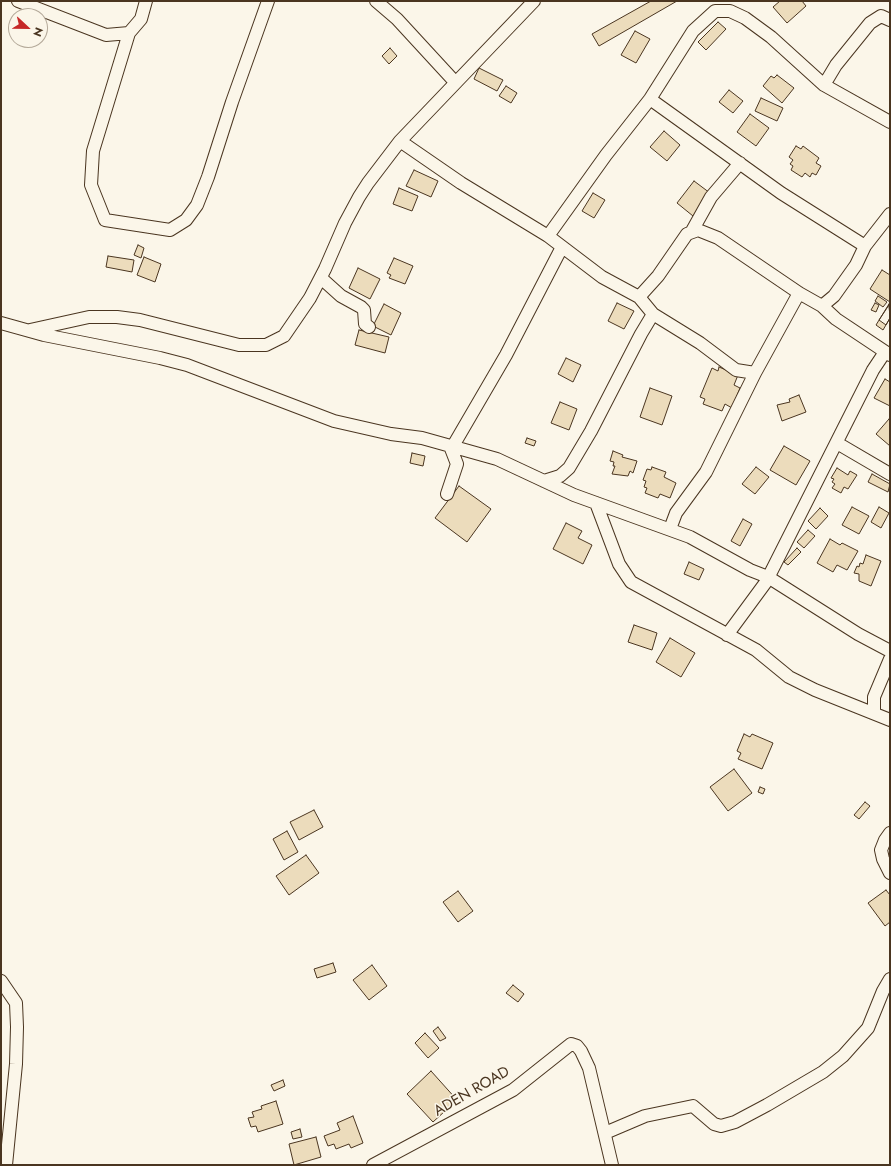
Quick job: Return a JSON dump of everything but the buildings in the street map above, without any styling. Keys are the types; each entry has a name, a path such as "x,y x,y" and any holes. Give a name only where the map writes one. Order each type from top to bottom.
{"street":[{"path":"18,1 106,35 129,33"},
{"path":"146,1 141,20 129,33 93,151 91,185 105,220 170,230 186,220 197,205 268,1"},
{"path":"376,1 397,19 455,82"},
{"path":"28,330 88,317 117,317 140,320 239,345 266,345 284,336 297,319 321,278 359,197 400,141 533,1"},
{"path":"548,236 606,155 650,99 693,31 715,11 730,11 745,18 771,37 824,85 890,122"},
{"path":"824,85 836,65 870,24 881,16 890,20"},
{"path":"650,99 781,193 865,246"},
{"path":"400,141 461,183 548,236 602,277 639,297 653,314 700,343 736,370 755,373"},
{"path":"692,231 711,198 740,163"},
{"path":"822,306 834,296 856,265 865,246 890,214"},
{"path":"639,297 658,276 687,234 698,230 718,238 799,293 822,306 836,319 887,354 873,370 768,577 748,608 727,635"},
{"path":"447,494 456,464 451,446 506,354 562,247"},
{"path":"321,278 341,296 364,310 365,324 369,327"},
{"path":"670,529 676,513 706,472 755,373 799,293"},
{"path":"544,481 560,476 569,468 591,431 641,334 653,314"},
{"path":"1,323 187,365 334,421 451,446 497,459 574,495 690,537 750,570 768,577 858,634 890,651"},
{"path":"837,443 890,474"},
{"path":"596,503 619,564 631,582 756,650 789,677 815,690 890,720"},
{"path":"874,713 874,696 890,659"},
{"path":"890,833 881,850 883,859 890,873"},
{"path":"605,1134 645,1116 693,1106 714,1124 721,1126 735,1122 823,1072 843,1056 868,1028 883,991 890,979"},
{"path":"1,981 16,1003 17,1027 16,1064 6,1165"},
{"name":"ADEN ROAD","path":"373,1165 513,1090 571,1044 577,1046 581,1051 589,1068 612,1165"}]}
